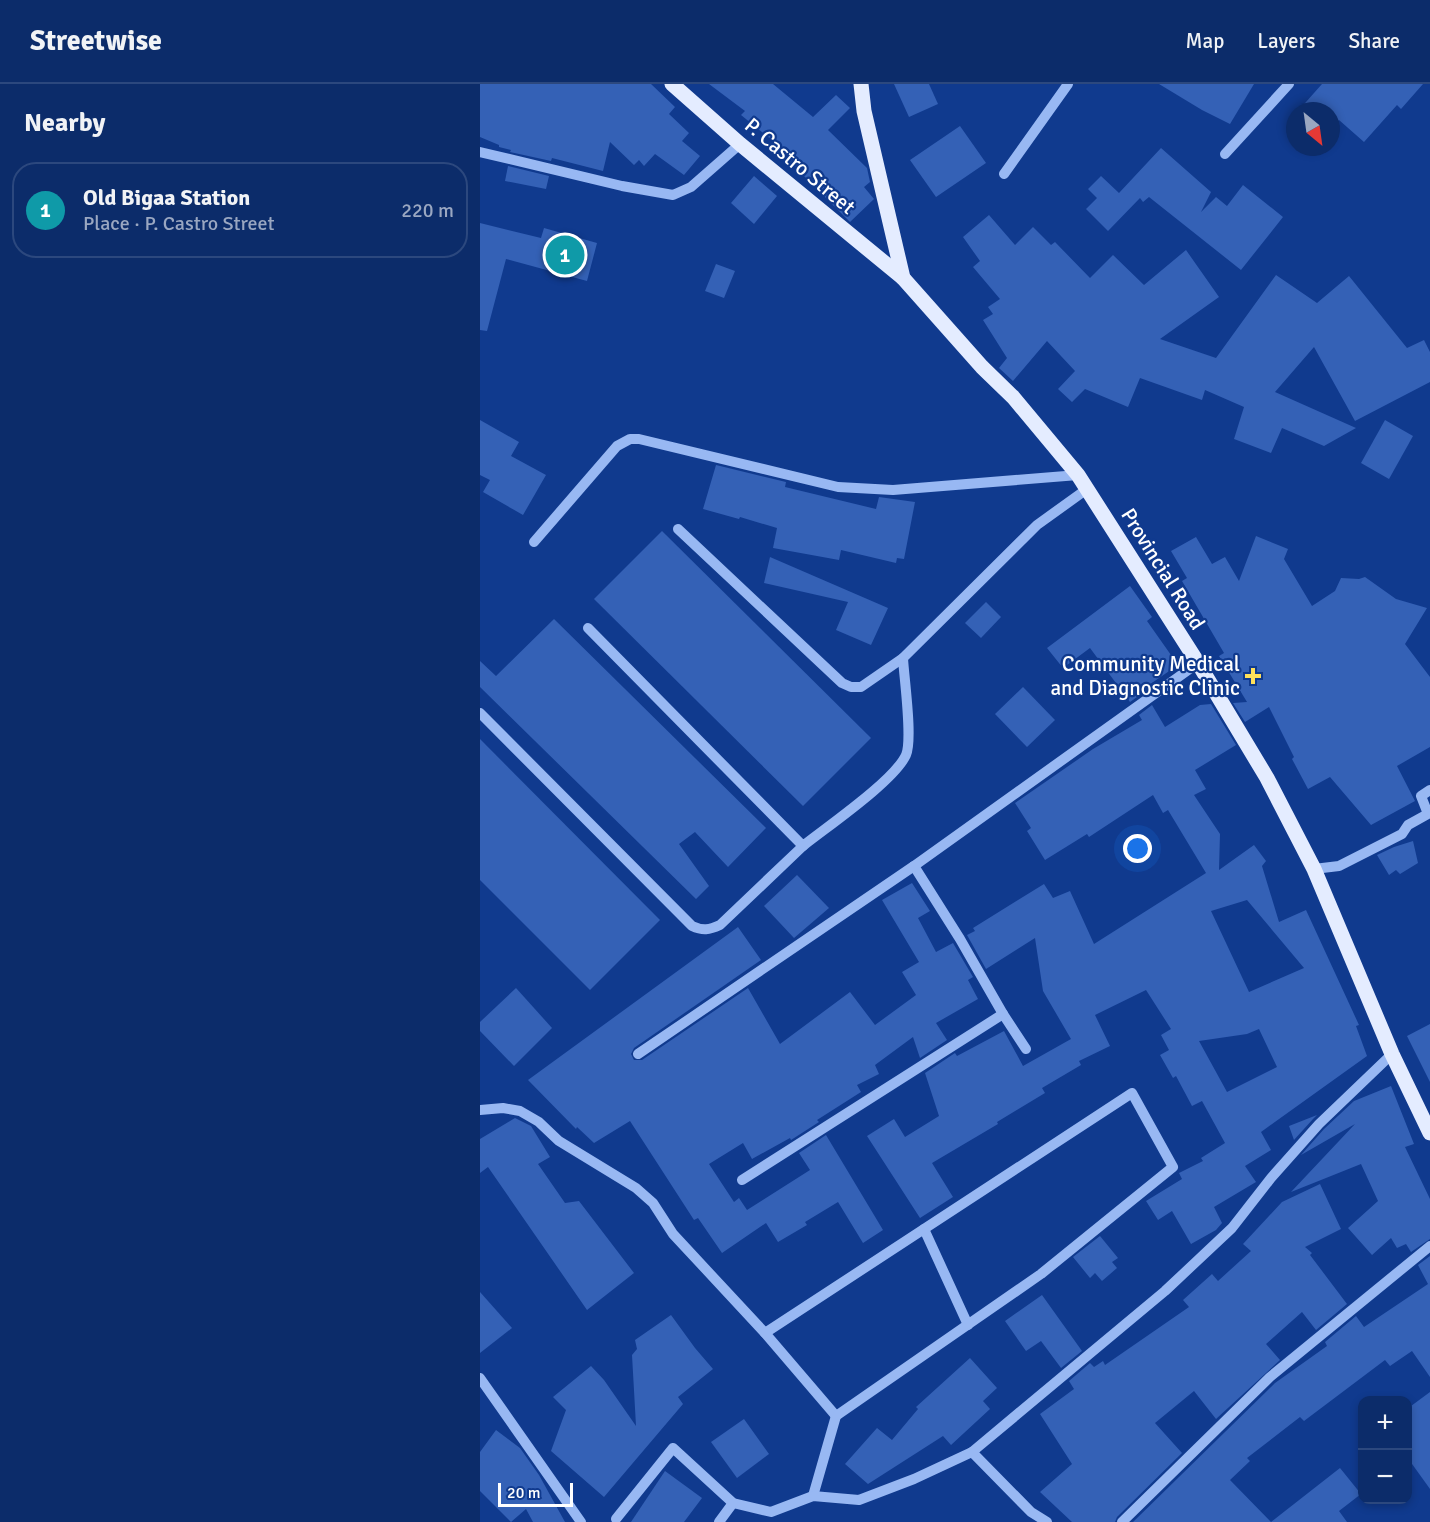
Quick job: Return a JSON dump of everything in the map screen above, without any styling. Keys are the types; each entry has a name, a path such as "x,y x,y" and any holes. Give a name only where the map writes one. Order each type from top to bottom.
{"main road":[{"name":"P. Castro Street","path":"672,84 740,144 903,278"},
{"name":"Provincial Road","path":"861,84 864,111 903,278 982,367 1013,397 1078,475 1198,663 1267,777 1314,869 1392,1054 1430,1133"}],"street":[{"path":"1004,174 1068,84"},
{"path":"1225,154 1288,84"},
{"path":"480,152 622,186 673,195 691,187 740,144"},
{"path":"534,542 617,447 630,439 639,439 838,487 893,490 1078,475"},
{"path":"678,529 842,683 851,687 861,687 903,658 1037,525 1087,489"},
{"path":"588,628 803,846"},
{"path":"480,713 692,926 710,930 720,925 803,846 889,777 907,754 903,658"},
{"path":"638,1054 914,866 1198,663"},
{"path":"1314,869 1339,866 1402,834 1408,825 1428,814 1421,796 1430,790"},
{"path":"914,866 960,939 1002,1014 1026,1049"},
{"path":"742,1180 1002,1014"},
{"path":"616,1519 673,1448 733,1503 771,1512 813,1497 859,1500 914,1479 972,1452 1165,1291 1224,1236 1319,1124 1392,1054"},
{"path":"765,1333 1132,1093 1173,1167 1041,1274 836,1416 813,1497"},
{"path":"480,1110 503,1108 520,1111 539,1122 559,1141 636,1188 653,1203 673,1234 765,1333 836,1416"},
{"path":"924,1229 968,1325"},
{"path":"1122,1522 1270,1377 1430,1246"},
{"path":"480,1378 580,1522"},
{"path":"972,1452 1031,1512 1047,1522"},
{"path":"719,1522 733,1503"},
{"path":"1024,1522 1031,1512"}],"building":[{"path":"480,84 651,84 675,107 669,114 689,133 682,141 700,156 684,175 655,154 644,166 639,160 634,165 610,142 603,171 552,158 551,161 510,152 511,150 499,147 480,137"},
{"path":"709,84 773,84 813,117 836,95 850,108 828,130 867,168 870,182 864,187 874,199 850,222 790,162 794,158 741,115 745,111"},
{"path":"894,84 929,84 938,104 909,117"},
{"path":"1159,84 1254,84 1230,124"},
{"path":"1322,84 1423,84 1401,109 1397,105 1364,142 1340,121 1340,102 1306,102"},
{"path":"960,126 986,163 936,197 910,160"},
{"path":"1161,148 1211,192 1201,212 1216,197 1227,206 1243,185 1283,217 1241,270 1149,197 1143,202 1140,198 1108,231 1086,209 1097,198 1088,189 1101,176 1119,193"},
{"path":"508,166 549,176 546,189 505,181"},
{"path":"754,176 777,196 754,224 731,203"},
{"path":"989,215 1015,245 1033,227 1051,245 1055,242 1090,278 1113,255 1144,285 1186,250 1219,297 1160,339 1216,358 1276,275 1317,303 1349,276 1407,348 1424,340 1430,352 1430,382 1355,421 1314,347 1275,392 1356,428 1324,446 1282,428 1271,453 1234,439 1244,407 1205,390 1202,400 1140,378 1128,407 1085,389 1072,402 1058,389 1075,371 1047,341 1013,381 999,368 1007,358 983,320 993,314 988,307 1000,299 973,267 980,261 963,237"},
{"path":"480,223 541,238 544,228 597,243 587,281 506,259 487,331 480,330"},
{"path":"716,264 735,271 724,298 705,291"},
{"path":"480,420 519,442 511,456 546,475 523,515 483,492 490,480 480,475"},
{"path":"1385,420 1413,436 1389,479 1361,463"},
{"path":"716,465 786,482 785,487 876,509 879,497 915,502 904,559 897,558 896,563 841,550 839,560 773,548 777,528 703,509"},
{"path":"662,531 871,738 803,806 594,599"},
{"path":"1256,536 1288,549 1284,559 1312,606 1335,591 1341,578 1365,577 1396,599 1427,608 1405,644 1430,677 1430,747 1397,766 1415,801 1371,825 1330,777 1308,789 1269,707 1245,722 1233,703 1247,702 1219,656 1224,653 1182,581 1187,578 1171,551 1196,537 1212,564 1225,557 1239,581"},
{"path":"770,557 888,608 871,645 836,630 848,602 764,583"},
{"path":"1130,586 1152,617 1147,621 1178,665 1143,689 1144,692 1130,702 1090,648 1063,668 1047,648"},
{"path":"986,602 1001,617 981,638 965,623"},
{"path":"554,619 766,828 728,867 695,832 679,844 709,886 696,899 480,687 480,661 496,676"},
{"path":"1023,687 1055,720 1027,747 995,714"},
{"path":"1211,704 1236,745 1195,770 1206,789 1194,795 1220,834 1219,870 1254,845 1266,861 1262,866 1279,922 1306,910 1359,1025 1356,1026 1367,1056 1261,1132 1271,1150 1245,1166 1256,1182 1214,1207 1222,1223 1216,1230 1191,1244 1172,1211 1158,1220 1146,1201 1182,1179 1179,1173 1203,1161 1201,1158 1225,1143 1202,1101 1192,1106 1176,1076 1173,1078 1160,1055 1169,1050 1161,1035 1171,1029 1146,990 1095,1015 1110,1046 1079,1061 1081,1065 1042,1088 1045,1093 932,1163 953,1197 920,1218 867,1136 894,1119 905,1137 939,1116 925,1073 955,1053 957,1056 1004,1031 1023,1066 1071,1039 1043,991 1035,938 986,969 967,935 975,931 973,928 1044,884 1053,898 1070,891 1094,944 1206,873 1168,810 1163,813 1153,795 1089,837 1087,834 1045,860 1027,831 1031,828 1015,803 1093,749 1142,720 1139,715 1152,705 1165,727 1200,705","holes":["1247,900 1304,968 1249,992 1211,911","1259,1029 1277,1067 1227,1092 1199,1041 1247,1034"]},
{"path":"480,739 660,920 590,990 480,880"},
{"path":"1413,841 1418,863 1400,874 1396,870 1389,875 1377,855"},
{"path":"797,875 829,908 794,938 764,906"},
{"path":"912,883 930,911 918,918 936,952 953,943 973,977 968,980 978,999 936,1023 947,1040 920,1058 913,1037 875,1065 879,1074 857,1085 861,1092 791,1140 790,1138 752,1159 743,1143 709,1164 734,1202 739,1198 747,1210 810,1170 799,1153 826,1135 883,1230 863,1243 838,1202 805,1222 807,1225 778,1242 766,1223 722,1253 698,1218 694,1220 630,1121 594,1143 577,1127 576,1129 528,1080 738,927 761,960 634,1048 631,1054 634,1060 642,1060 748,988 780,1044 850,992 875,1025 916,995 902,972 919,962 882,900"},
{"path":"516,988 552,1028 514,1066 480,1031 480,1022"},
{"path":"1430,1024 1430,1082 1407,1036"},
{"path":"1391,1086 1414,1144 1405,1147 1430,1199 1430,1239 1411,1252 1406,1244 1397,1248 1391,1238 1372,1255 1348,1228 1378,1201 1361,1164 1291,1192 1355,1124 1301,1155 1324,1129 1354,1101"},
{"path":"1317,1115 1313,1119 1294,1140 1289,1126"},
{"path":"515,1118 531,1126 550,1157 538,1164 565,1203 579,1201 634,1273 587,1310 488,1167 480,1173 480,1139"},
{"path":"1320,1184 1341,1229 1305,1247 1312,1253 1310,1255 1347,1304 1316,1330 1302,1312 1266,1344 1280,1360 1216,1419 1194,1391 1155,1423 1182,1453 1117,1517 1115,1522 1072,1522 1040,1492 1072,1464 1040,1414 1074,1389 1069,1381 1090,1363 1094,1367 1103,1361 1105,1365 1189,1307 1183,1300 1212,1274 1218,1281 1251,1251 1243,1244 1282,1202"},
{"path":"1100,1236 1118,1258 1112,1262 1117,1268 1102,1281 1095,1273 1090,1278 1073,1257"},
{"path":"1430,1256 1430,1377 1412,1351 1390,1366 1385,1360 1304,1421 1300,1417 1247,1458 1250,1461 1230,1480 1271,1522 1133,1522 1275,1383 1327,1346 1325,1342 1356,1316 1364,1327 1428,1284 1418,1265"},
{"path":"480,1292 512,1328 480,1353"},
{"path":"1042,1295 1082,1351 1061,1368 1041,1341 1026,1351 1005,1321"},
{"path":"671,1315 713,1369 678,1397 683,1404 604,1497 551,1451 566,1410 553,1397 591,1366 604,1380 636,1426 632,1355 637,1349 635,1340"},
{"path":"970,1358 997,1388 983,1401 990,1409 951,1445 943,1436 868,1484 845,1464 877,1428 892,1440 918,1409 916,1407"},
{"path":"1430,1392 1430,1489 1412,1464 1412,1405"},
{"path":"744,1419 769,1454 737,1478 711,1442"},
{"path":"496,1430 520,1448 539,1475 565,1522 533,1522 526,1509 511,1522 480,1491 480,1452"},
{"path":"1340,1468 1358,1490 1358,1496 1339,1511 1347,1522 1271,1522"},
{"path":"665,1471 702,1498 684,1522 631,1522"}],"place":[{"name":"Old Bigaa Station","path":"565,255"},
{"name":"Community Medical and Diagnostic Clinic","path":"1253,676"}]}
